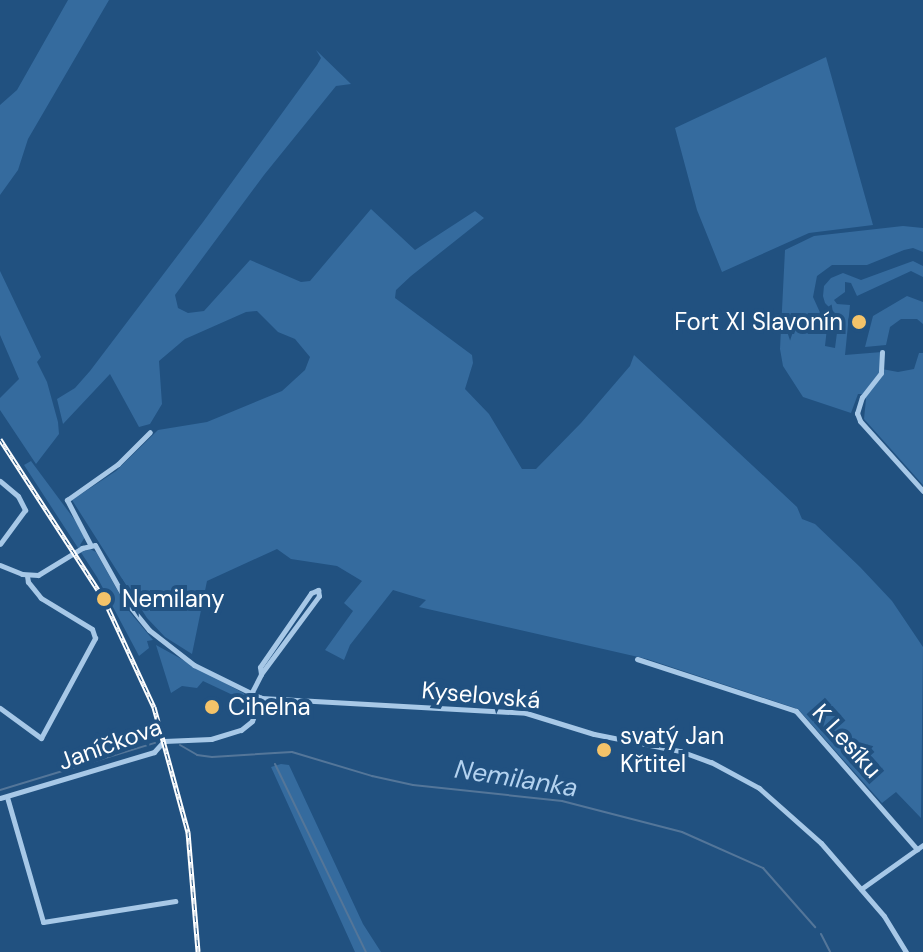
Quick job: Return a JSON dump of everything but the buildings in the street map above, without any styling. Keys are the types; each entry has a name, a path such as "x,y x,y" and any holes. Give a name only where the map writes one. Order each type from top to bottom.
{"street":[{"path":"882,352 881,373 862,397 857,413 860,421 923,491"},
{"name":"Kyselovská","path":"150,432 118,464 67,500 90,544 99,548 128,604 149,630 194,665 261,698 526,713 599,736 690,754 729,771 763,792 821,843 890,924 906,952"},
{"path":"0,481 18,496 25,510 0,544"},
{"path":"0,565 27,576 46,573 90,544"},
{"path":"0,708 41,738 95,638 92,629 41,598 27,576"},
{"path":"251,694 261,674 319,596 318,590 311,593 260,667 261,674"},
{"name":"K Lesíku","path":"637,659 796,711 920,847"},
{"name":"Janíčkova","path":"4,798 154,752 164,741 211,739 237,732 252,721 261,698"},
{"path":"4,798 43,922 175,901"},
{"path":"861,889 920,847"}],"shaded area":[{"path":"68,0 109,0 28,139 18,170 0,195 0,105 17,90"},
{"path":"316,50 351,84 336,86 264,175 175,295 178,308 188,313 204,311 250,260 301,282 310,281 371,209 415,250 475,211 484,218 411,276 396,290 395,298 472,355 473,363 465,389 489,414 522,469 536,469 630,366 634,355 797,507 802,519 815,524 860,567 892,601 923,647 921,818 896,792 882,803 798,709 647,659 419,607 426,600 393,590 350,645 344,660 325,650 353,611 344,603 362,581 337,566 291,559 277,549 207,581 192,654 165,637 147,618 72,500 116,471 158,430 207,422 282,391 305,370 310,357 295,339 278,332 257,311 246,312 185,339 159,361 162,404 150,424 139,427 110,374 63,424 57,399 75,388 90,371 203,222 317,65 321,58"},
{"path":"826,57 873,225 809,233 722,272 697,210 675,128"},
{"path":"903,226 923,228 923,252 913,248 867,265 832,265 817,276 813,297 827,328 825,346 835,348 839,317 825,303 823,296 824,286 831,278 843,273 861,280 913,261 923,266 923,277 911,271 857,296 851,283 845,282 845,292 834,300 837,304 850,305 845,355 882,352 882,369 898,372 914,369 919,353 923,353 923,485 864,419 866,399 861,394 858,394 851,413 803,397 783,366 780,349 785,250 814,236"},
{"path":"0,271 41,357 37,362 47,382 58,422 59,434 36,464 0,410 0,398 19,379 0,335"},
{"path":"907,296 923,302 923,324 917,319 901,319 890,327 886,345 865,347 873,316"},
{"path":"31,461 80,527 85,537 80,545 85,551 90,549 96,552 129,611 153,640 147,641 149,648 139,656 97,577 24,465"},
{"path":"156,645 254,699 257,704 242,705 237,697 203,681 197,688 182,686 171,693"},
{"path":"289,765 363,924 381,952 355,952 271,767"}],"waterway":[{"name":"Nemilanka","path":"0,790 155,743"},
{"name":"Nemilanka","path":"180,745 197,755 212,757 292,752 413,785 562,801 682,832 763,868 815,927"},
{"path":"275,764 366,952"},
{"name":"Nemilanka","path":"821,934 830,952"}],"railway":[{"path":"0,439 104,599 154,707 188,832 198,952"}],"place":[{"name":"Fort XI Slavonín","path":"859,322"},
{"name":"Nemilany","path":"104,599"},
{"name":"Cihelna","path":"212,707"},
{"name":"svatý Jan Křtitel","path":"604,750"}]}
